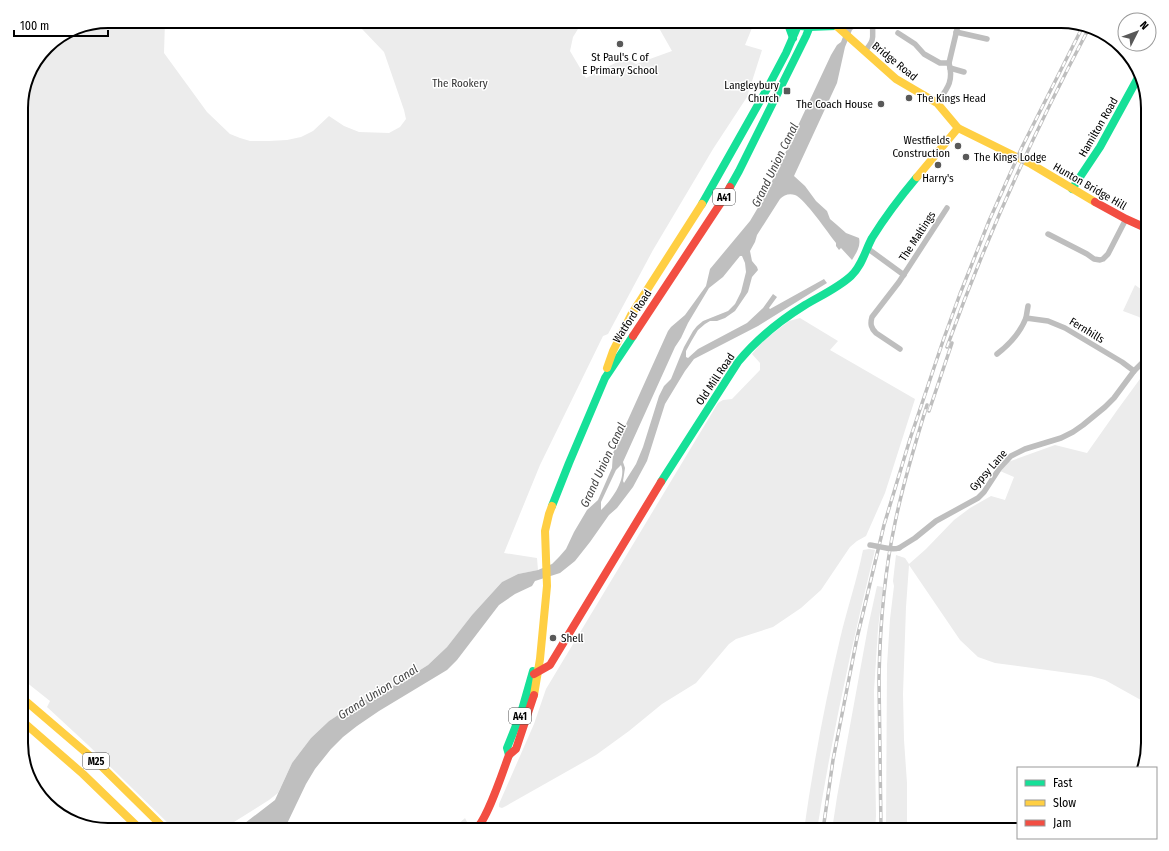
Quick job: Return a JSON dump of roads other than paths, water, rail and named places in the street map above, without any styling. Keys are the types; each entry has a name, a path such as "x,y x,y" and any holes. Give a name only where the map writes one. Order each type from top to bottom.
{"main road":[{"path":"789,28 793,38"},
{"name":"Watford Road","path":"534,674 543,631 546,586 546,531 549,514 604,378 613,351 631,315 709,193 768,87 798,28"},
{"name":"Watford Road","path":"604,378 722,201 746,157 806,36 808,28"},
{"name":"Bridge Road","path":"838,28 896,79 937,103 958,128"},
{"name":"Hamilton Road","path":"1072,190 1100,148 1136,81"},
{"name":"Hunton Bridge Hill","path":"958,128 1031,164 1072,190 1141,226"},
{"name":"Old Mill Road","path":"534,674 550,665 674,460 738,362 750,347 769,329 786,316 833,288 853,274 858,268 877,230 900,199 954,135 958,128"},
{"name":"A41","path":"481,823 509,755 516,749 533,700 534,674"},
{"name":"M25","path":"28,703 97,762 159,823"},
{"name":"M25","path":"28,726 83,774 134,823"}],"street":[{"path":"865,51 872,43 872,28"},
{"path":"937,103 950,82 950,66 957,28"},
{"path":"956,32 987,39"},
{"path":"898,33 915,44 924,54 940,63 964,72"},
{"name":"The Maltings","path":"900,349 872,330 870,322 874,314 904,275 947,208"},
{"path":"1048,234 1094,259 1100,260 1104,259 1108,254 1126,219"},
{"name":"The Maltings","path":"867,248 904,275"},
{"path":"997,354 1018,334 1026,318 1028,306"},
{"name":"Fernhills","path":"1026,318 1048,321 1064,328 1122,362 1134,371"},
{"name":"Gypsy Lane","path":"870,545 895,550 915,538 936,521 978,498 984,492 999,469 1011,456 1025,449 1060,438 1083,425 1114,398 1134,371 1141,364"}],"railway":[{"path":"824,823 833,760 857,638 884,525 910,439 944,338 989,221 1022,147 1081,31"},
{"path":"947,347 978,266 1012,186 1030,146 1087,32"},
{"path":"929,411 952,343"},
{"path":"881,823 879,678 883,600 891,542 898,508 927,405"}],"place":[{"name":"St Paul's C of E Primary School","path":"620,44"},
{"name":"Langleybury Church","path":"787,91"},
{"name":"The Kings Head","path":"909,98"},
{"name":"The Coach House","path":"881,104"},
{"name":"Westfields Construction","path":"958,146"},
{"name":"The Kings Lodge","path":"966,157"},
{"name":"Harry's","path":"938,165"},
{"name":"Shell","path":"553,638"}],"park label":[{"name":"The Rookery","path":"460,83"}],"water label":[{"name":"Grand Union Canal","path":"775,165"},
{"name":"Grand Union Canal","path":"603,465"},
{"name":"Grand Union Canal","path":"378,692"}]}
